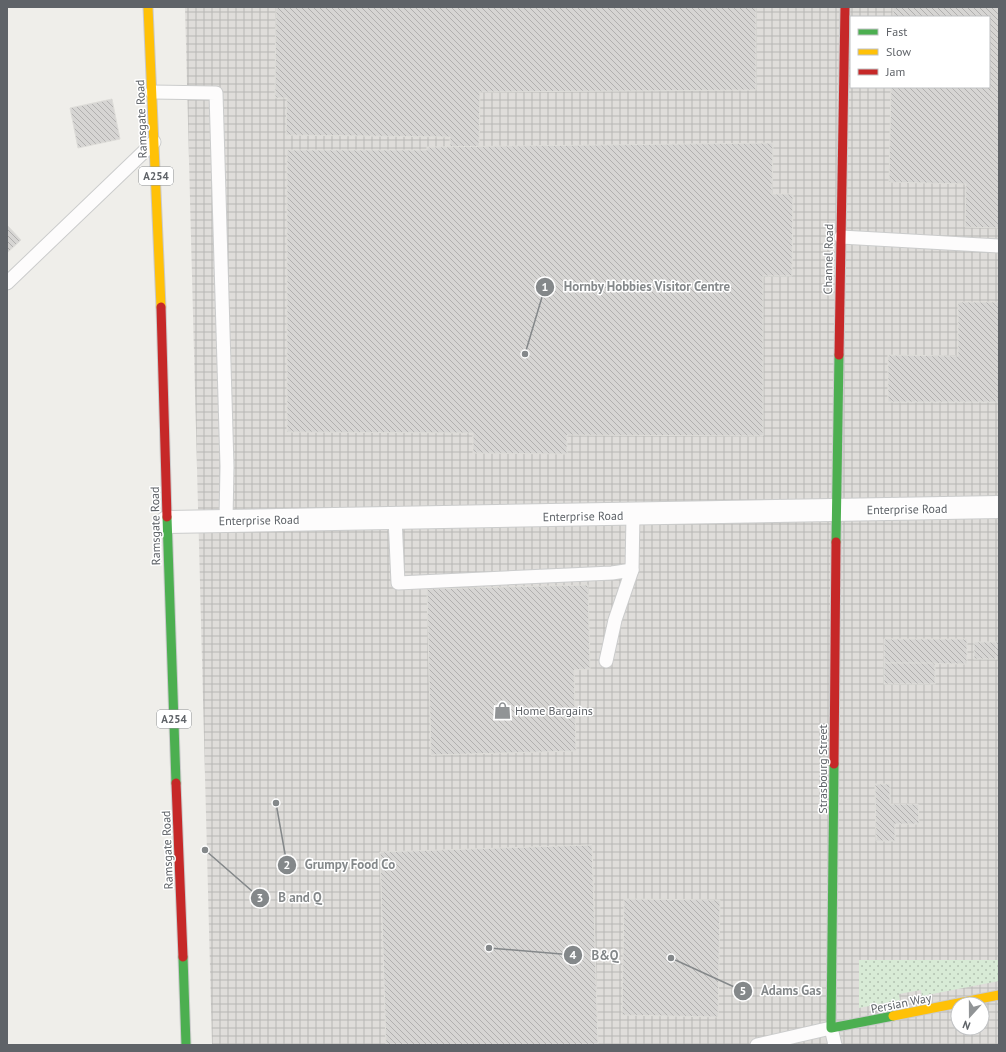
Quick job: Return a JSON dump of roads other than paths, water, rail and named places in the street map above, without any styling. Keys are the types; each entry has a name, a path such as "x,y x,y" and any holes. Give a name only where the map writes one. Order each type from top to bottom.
{"street":[{"name":"Ramsgate Road","path":"148,7 163,344 167,522 186,1045"},
{"name":"Channel Road","path":"836,510 844,7"},
{"name":"Enterprise Road","path":"167,522 633,515 999,507"},
{"name":"Strasbourg Street","path":"831,1028 836,510"},
{"name":"Persian Way","path":"831,1028 999,996"}],"lane":[{"path":"152,92 216,93 227,466 226,520"},
{"path":"7,283 154,142"},
{"path":"841,237 999,246"},
{"path":"606,661 615,620 632,570 633,515"},
{"path":"395,518 398,583 612,573 632,570"},
{"path":"757,1045 831,1028 835,1045"}],"place":[{"name":"Hornby Hobbies Visitor Centre","path":"525,354"},
{"name":"Home Bargains","path":"502,710"},
{"name":"Grumpy Food Co","path":"276,803"},
{"name":"B and Q","path":"205,850"},
{"name":"B&Q","path":"489,948"},
{"name":"Adams Gas","path":"671,958"}]}
